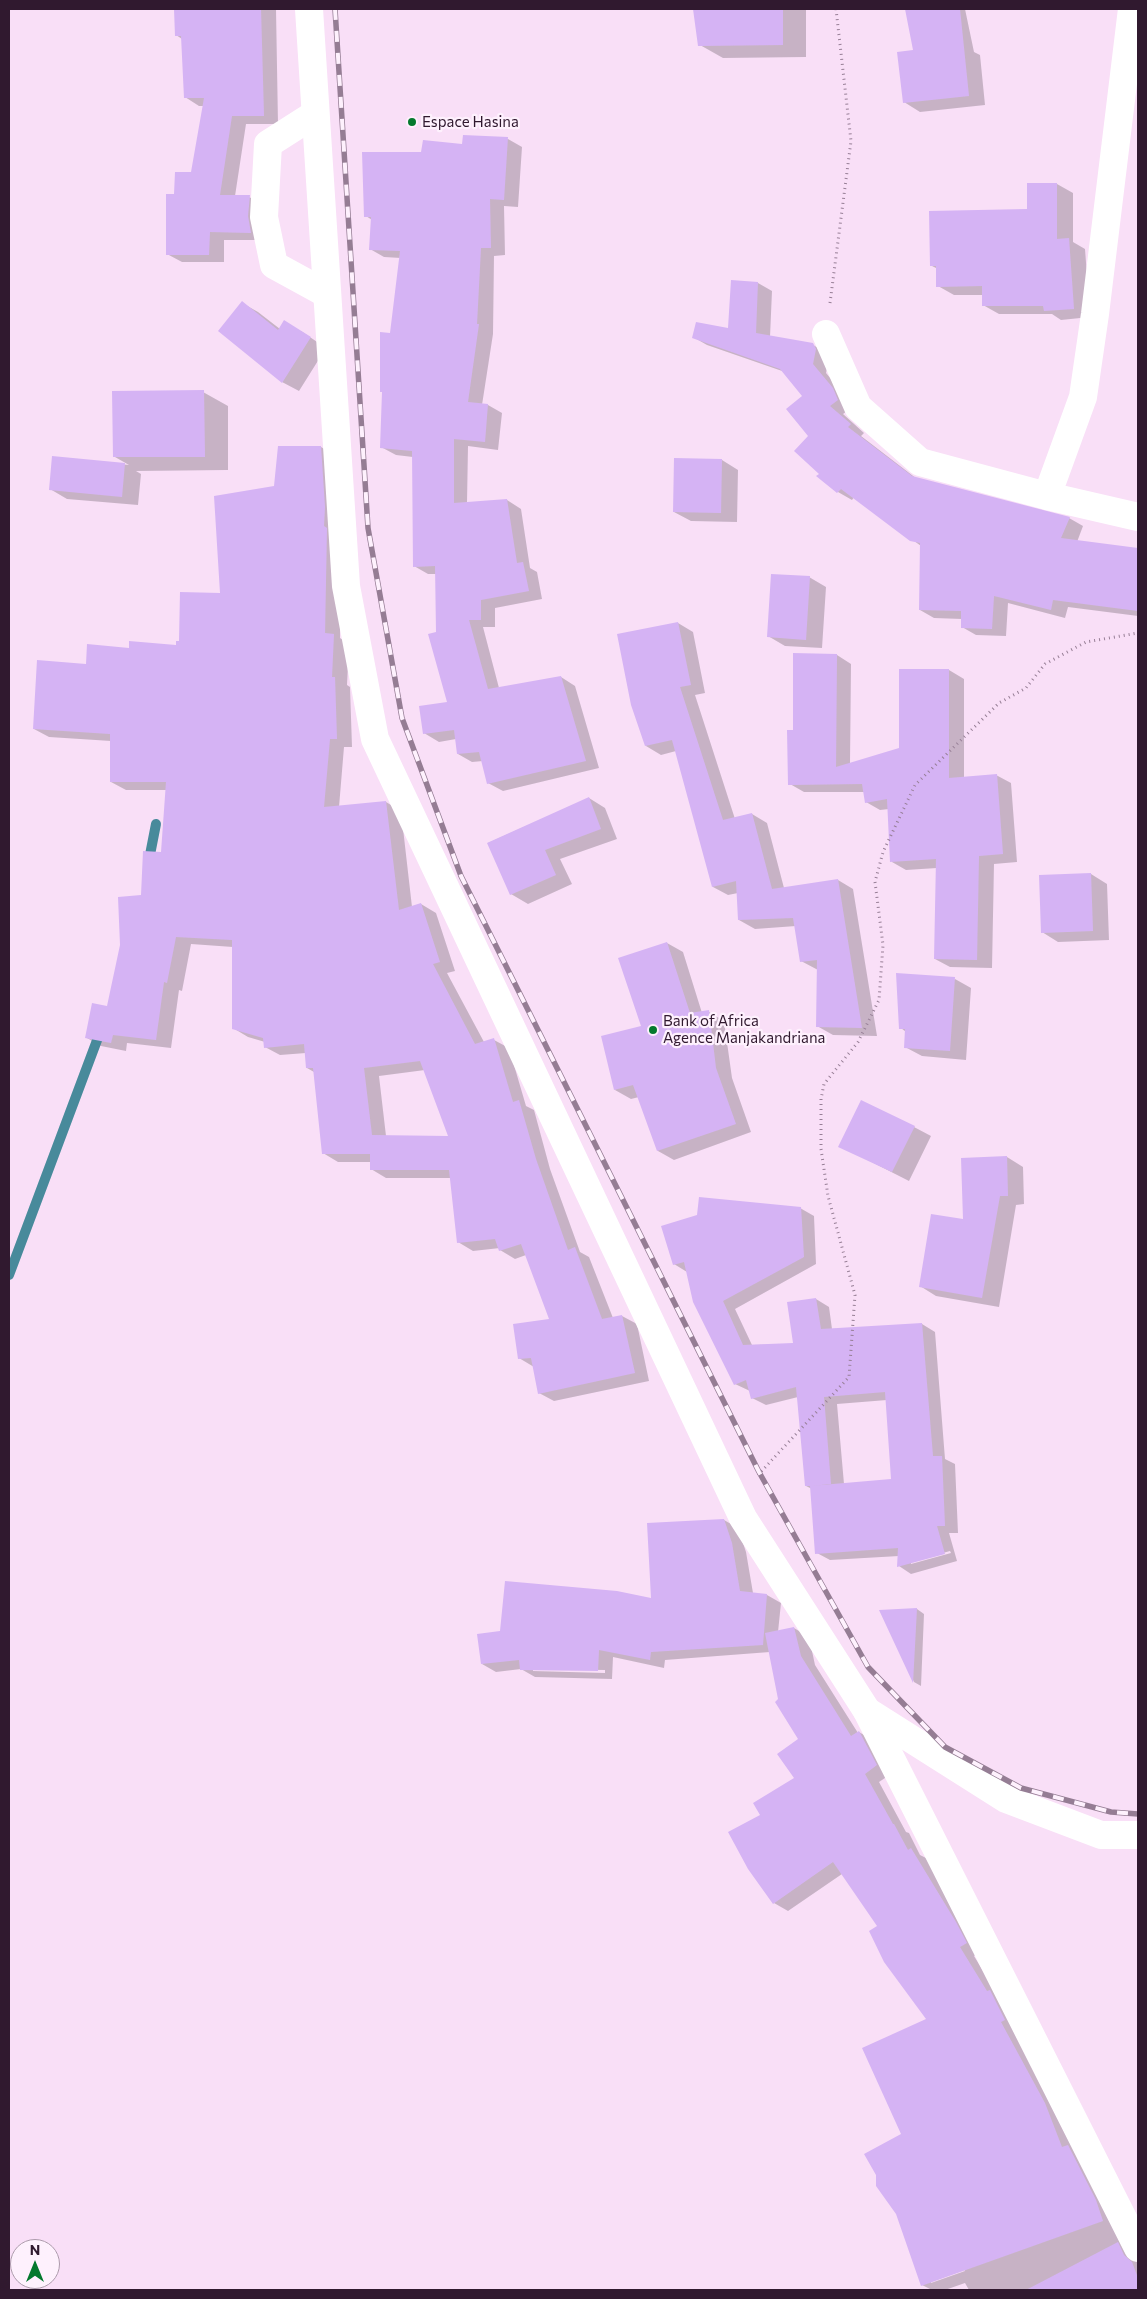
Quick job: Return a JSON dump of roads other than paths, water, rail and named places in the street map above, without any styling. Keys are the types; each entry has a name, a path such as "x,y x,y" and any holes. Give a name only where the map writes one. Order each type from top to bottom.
{"main road":[{"path":"309,9 346,586 375,739 743,1518 867,1711 1138,2248"},
{"path":"1047,496 1083,397 1097,304 1132,9"},
{"path":"315,114 268,144 264,217 274,265 327,294"},
{"path":"826,334 858,407 920,462 1138,518"},
{"path":"867,1711 1006,1799 1101,1834 1138,1835"}],"waterway":[{"path":"148,865 156,824"},
{"path":"9,1275 102,1027"}],"railway":[{"path":"335,9 368,528 402,718 461,876 759,1472 868,1667 945,1747 1021,1788 1111,1812 1138,1814"}],"place":[{"name":"Espace Hasina","path":"412,122"},
{"name":"Bank of Africa Agence Manjakandriana","path":"653,1030"}]}
